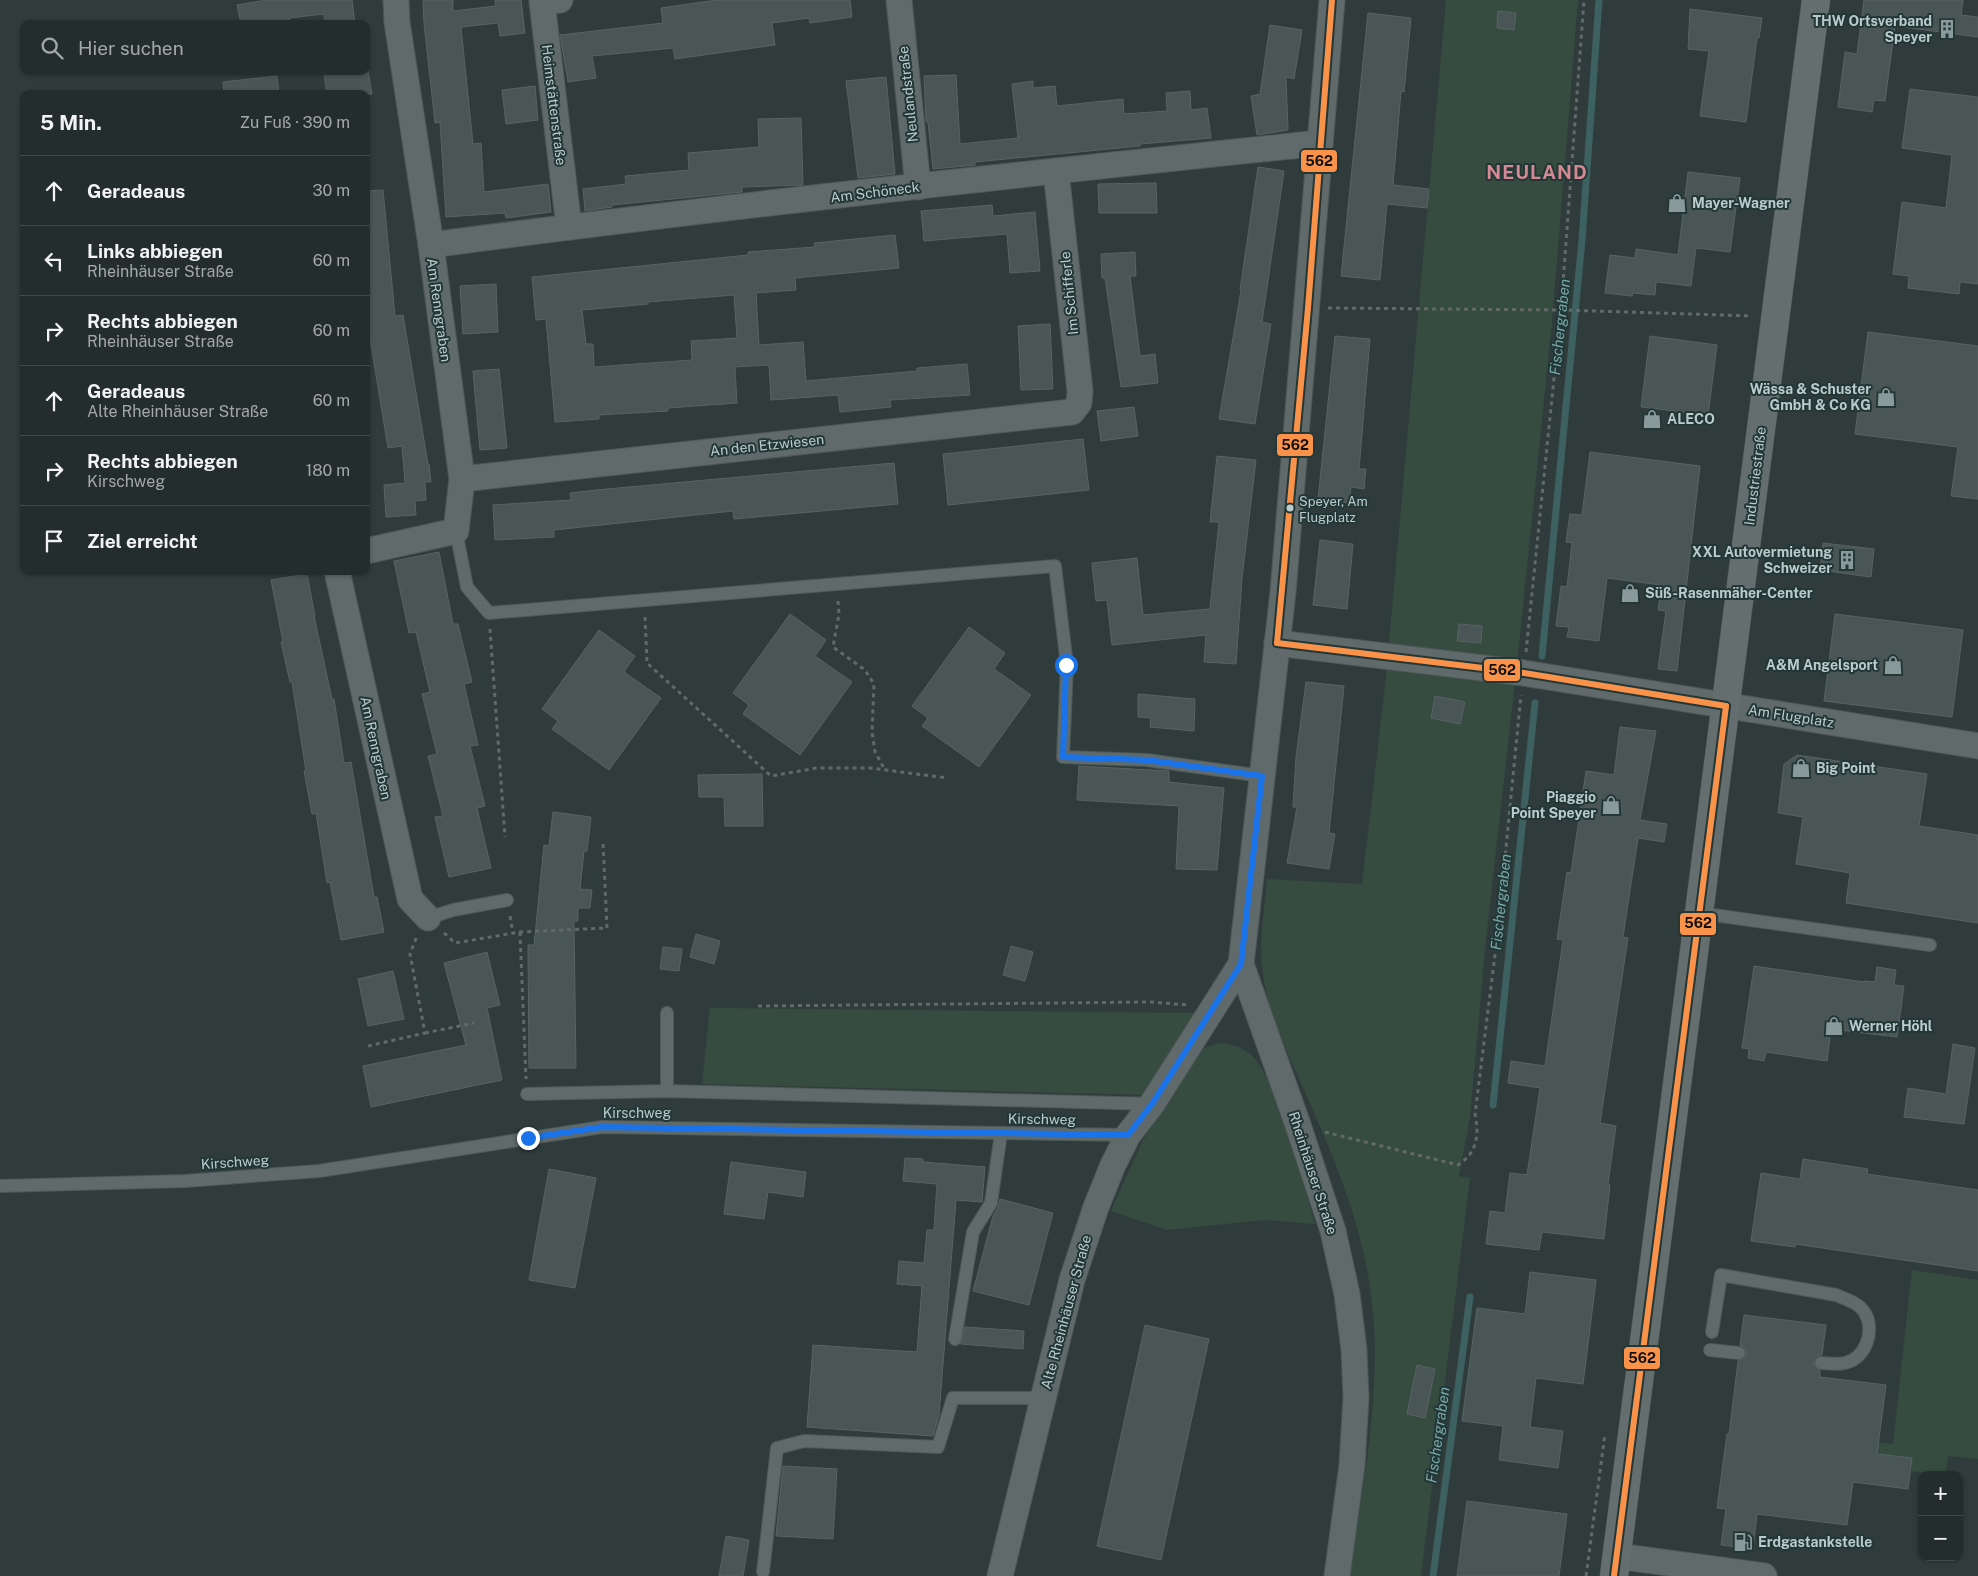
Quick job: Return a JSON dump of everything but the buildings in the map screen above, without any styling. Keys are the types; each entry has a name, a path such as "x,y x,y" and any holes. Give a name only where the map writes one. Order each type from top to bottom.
{"street":[{"name":"Am Renngraben","path":"396,0 397,22 462,479 456,531"},
{"name":"Heimstättenstraße","path":"560,0 542,2 569,227"},
{"name":"Neulandstraße","path":"899,0 918,187"},
{"name":"Rheinhäuser Straße","path":"1332,0 1308,308 1277,643 1241,964 1298,1125 1333,1232 1347,1294 1354,1350 1356,1398 1352,1465 1337,1576"},
{"name":"Industriestraße","path":"1616,1566 1816,0"},
{"name":"Am Schöneck","path":"430,245 569,227 1056,171 1320,143"},
{"name":"Im Schifferle","path":"1056,171 1080,391 1079,403 1072,412"},
{"name":"An den Etzwiesen","path":"462,479 1072,412"},
{"path":"370,550 456,531"},
{"name":"Am Renngraben","path":"339,575 410,899 428,918"},
{"name":"Am Flugplatz","path":"1277,643 1524,673 1978,746"},
{"name":"Alte Rheinhäuser Straße","path":"1000,1576 1072,1280 1096,1207 1113,1165 1128,1135 1152,1104 1241,964"},
{"path":"1616,1566 1764,1576"}],"lane":[{"path":"456,531 467,587 489,613 1055,566 1066,665 1063,757 1147,760 1262,776"},
{"path":"428,918 453,910 507,900"},
{"path":"1699,913 1930,945"},
{"path":"667,1013 667,1091"},
{"path":"527,1094 667,1091 1152,1104"},
{"name":"Kirschweg","path":"0,1186 185,1181 319,1172 602,1127 1128,1135"},
{"path":"955,1339 973,1232 991,1203 1001,1133"},
{"path":"1712,1332 1721,1275 1836,1295 1848,1299 1864,1312 1870,1329 1869,1336 1866,1346 1857,1357 1845,1363 1822,1363"},
{"path":"1710,1350 1739,1353"},
{"path":"763,1572 777,1448 804,1441 938,1447 953,1398 1043,1398"}],"path":[{"path":"1298,1125 1458,1165 1464,1161 1474,1147 1478,1130 1475,1114 1497,939 1561,310 1584,0"},
{"path":"1308,308 1567,310 1776,316"},
{"path":"489,613 506,837"},
{"path":"839,614 833,647 865,670 874,684 872,732 875,752 886,770"},
{"path":"646,630 646,662 771,776 817,768 870,768 948,778"},
{"path":"425,1033 410,954 416,938 428,918 455,943 520,932 607,928 603,842"},
{"path":"520,932 527,1094"},
{"path":"758,1006 1150,1002 1214,1007"},
{"path":"368,1046 474,1023"}],"green space":[{"path":"1446,0 1578,0 1552,322 1518,655 1486,939 1470,1117 1459,1176 1470,1178 1421,1576 1350,1576 1372,1421 1375,1343 1372,1304 1366,1265 1349,1202 1318,1121 1277,1026 1267,996 1262,968 1262,930 1267,879 1362,884 1386,677"},
{"path":"710,1008 1195,1013 1148,1095 702,1084"},
{"path":"1220,1043 1235,1046 1249,1053 1270,1083 1297,1159 1315,1224 1264,1220 1167,1230 1111,1211 1143,1140 1178,1084 1199,1052 1206,1047"},
{"path":"1912,1270 1978,1280 1978,1459 1948,1456 1946,1471 1918,1472 1911,1471 1912,1458 1730,1435 1732,1423 1893,1444"}],"waterway":[{"name":"Fischergraben","path":"1542,656 1582,240 1599,0"},
{"name":"Fischergraben","path":"1493,1105 1535,703"},
{"name":"Fischergraben","path":"1433,1576 1470,1297"}],"transit line":[{"name":"562","path":"1277,643 1308,308 1332,0"},
{"name":"562","path":"1277,643 1524,673 1726,706"},
{"name":"562","path":"1614,1576 1726,706"}],"place":[{"name":"THW Ortsverband Speyer","path":"1947,29"},
{"name":"Mayer-Wagner","path":"1677,203"},
{"name":"Wässa & Schuster GmbH & Co KG","path":"1886,397"},
{"name":"ALECO","path":"1652,419"},
{"name":"Speyer, Am Flugplatz","path":"1290,508"},
{"name":"XXL Autovermietung Schweizer","path":"1847,560"},
{"name":"Süß-Rasenmäher-Center","path":"1630,593"},
{"name":"A&M Angelsport","path":"1893,665"},
{"name":"Big Point","path":"1801,768"},
{"name":"Piaggio Point Speyer","path":"1611,805"},
{"name":"Werner Höhl","path":"1834,1026"},
{"name":"Erdgastankstelle","path":"1743,1542"}],"district":[{"name":"NEULAND","path":"1537,172"}],"route":[{"path":"528,1138 602,1127 1128,1135 1152,1104 1241,964 1253,873 1262,776 1147,760 1063,757 1066,665"}]}
